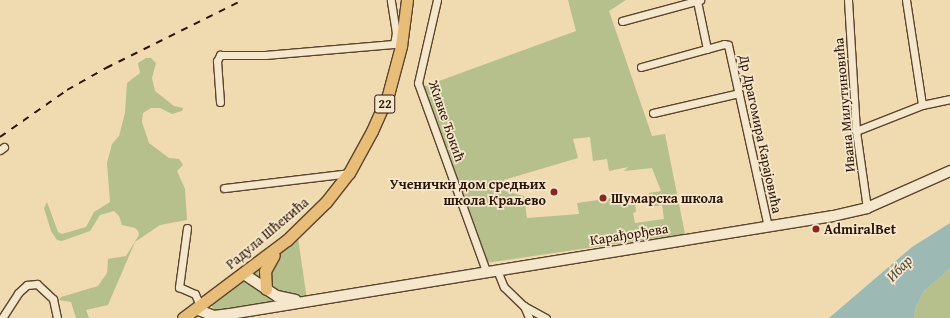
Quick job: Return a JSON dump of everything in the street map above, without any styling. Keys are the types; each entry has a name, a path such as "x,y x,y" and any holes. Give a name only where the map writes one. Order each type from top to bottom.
{"main road":[{"name":"Радула Шћекића","path":"183,318 200,309 287,240 326,202 348,173 376,125 390,90 401,46 407,0"},
{"path":"266,289 265,273 268,263 287,240"}],"street":[{"path":"220,102 217,61 220,55 265,55 394,44 396,33 391,0"},
{"name":"Живке Ђокић","path":"437,0 418,83 486,271"},
{"path":"622,21 698,0 706,49"},
{"name":"Ивана Милутиновића","path":"848,0 856,131 867,208"},
{"path":"906,0 922,105"},
{"name":"Др Драгомира Карајовића","path":"641,67 724,44 728,45 768,227"},
{"path":"653,113 739,93"},
{"path":"856,131 922,105 950,99"},
{"name":"Карађорђева","path":"200,309 230,314 306,300 768,227 867,208 950,171"},
{"path":"224,188 348,173"},
{"path":"187,228 179,287 195,294 200,309"},
{"path":"497,270 504,287 524,306 546,318"},
{"name":"Карађорђева","path":"244,274 284,299 306,300"},
{"path":"2,318 18,293 28,285 37,284 53,299 57,318"},
{"path":"524,306 529,318"}],"green space":[{"name":"Шумарска школа","path":"568,0 626,0 609,11 652,136 665,134 685,234 485,263 420,88 576,31","holes":["590,137 593,161 607,159 609,171 628,167 624,171 652,168 661,191 649,193 651,207 662,205 664,219 635,223 633,213 636,212 634,195 577,203 579,214 527,218 524,196 502,190 504,180 578,158 573,139"]},
{"path":"146,58 151,58 156,63 152,78 155,91 174,106 183,108 182,111 172,114 160,108 151,108 143,113 142,122 149,143 169,158 179,159 183,165 177,171 185,189 187,220 160,225 135,242 108,305 86,310 89,318 76,318 71,302 59,300 61,297 98,286 107,273 108,259 126,256 139,235 138,231 135,228 122,225 119,216 114,211 100,215 90,231 62,241 57,240 51,231 44,208 47,202 58,232 62,234 86,227 94,212 110,202 107,163 112,144 119,136 125,113 127,83 140,73 138,63"},
{"path":"297,231 307,300 214,312 211,303"},
{"path":"950,269 950,318 914,318 916,307 924,291"}],"water":[{"name":"Ибар","path":"950,223 950,269 924,291 916,307 914,318 829,318 912,247"}],"railway":[{"path":"0,137 67,90 106,68 243,0"}],"place":[{"name":"Ученички дом средњих школа Краљево","path":"554,192"},
{"name":"Шумарска школа","path":"603,198"},
{"name":"AdmiralBet","path":"816,229"}]}
